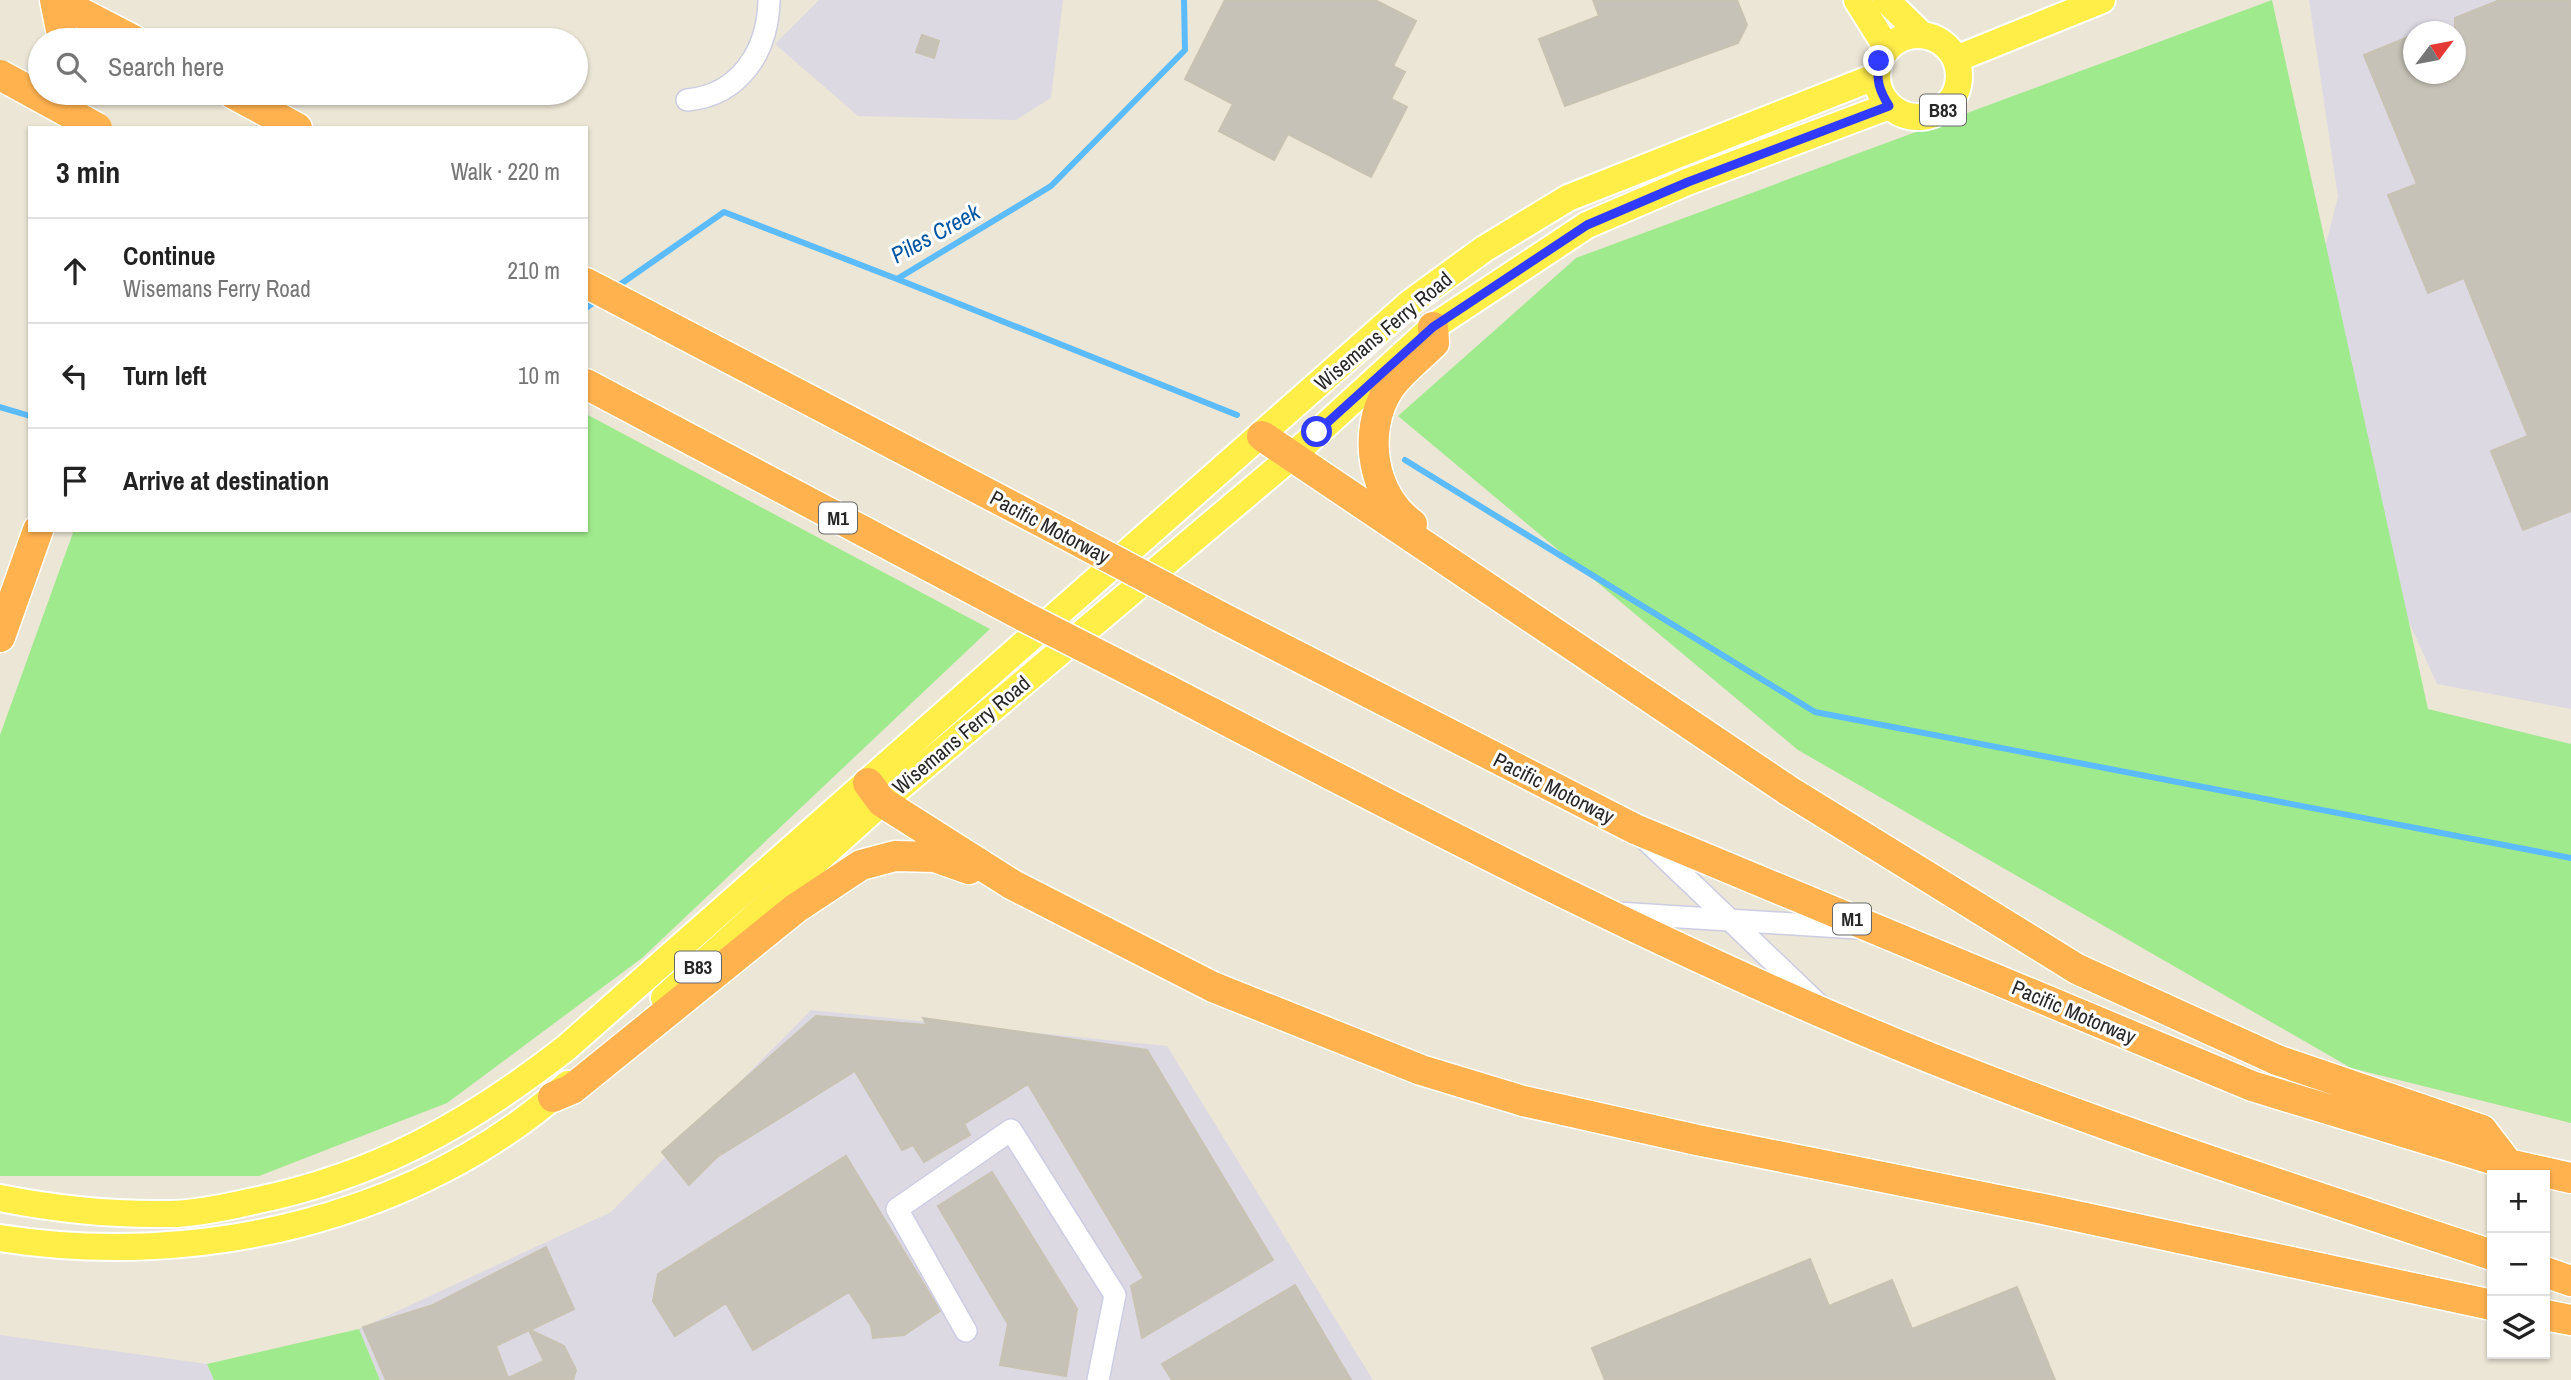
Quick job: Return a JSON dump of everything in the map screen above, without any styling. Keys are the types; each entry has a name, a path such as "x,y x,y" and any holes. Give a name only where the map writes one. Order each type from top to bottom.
{"highway":[{"path":"55,0 61,28"},
{"path":"55,0 110,28"},
{"path":"0,75 28,90"},
{"path":"55,105 93,126"},
{"path":"73,105 76,126"},
{"path":"254,105 293,126"},
{"name":"Pacific Motorway","path":"588,284 1219,616 1635,829 2252,1086 2508,1164 2571,1178"},
{"path":"1433,327 1434,343 1389,389 1381,404 1374,440 1376,466 1384,493 1398,514 1466,562 1466,572"},
{"name":"M1","path":"588,385 1025,617 1601,912 1830,1016 2083,1117 2487,1253"},
{"path":"1262,436 1788,791 2077,969 2277,1060 2482,1130 2508,1164"},
{"path":"0,637 37,532"},
{"path":"875,792 1013,886 1213,987 1421,1070 1523,1101 1697,1140 2048,1210 2487,1304"},
{"path":"553,1097 572,1089 796,908 861,864 895,856 935,857 964,867 1005,888 1013,886"},
{"path":"2550,1274 2571,1281"},
{"path":"2550,1316 2571,1320"}],"main road":[{"path":"1857,0 1887,48"},
{"path":"1886,0 1921,34 1942,41 1956,59 2102,0"},
{"path":"1877,76 1879,61 1887,48 1902,37 1921,34"},
{"name":"B83","path":"1877,76 1880,92 1889,106 1906,116 1925,117 1942,110 1955,96 1960,78 1956,59"},
{"name":"Wisemans Ferry Road","path":"0,1238 47,1245 126,1249 242,1237 352,1209 430,1176 464,1158 553,1097 875,792 1410,303 1484,249 1568,198 1877,76"},
{"name":"Wisemans Ferry Road","path":"0,1198 50,1208 171,1214 273,1198 344,1178 414,1149 479,1112 566,1048 875,792 1291,457 1433,327 1587,225 1688,182 1889,106"}],"lane":[{"path":"687,100 721,91 751,65 765,36 769,0"},
{"path":"1635,829 1830,1016"},
{"path":"1601,912 1877,930"},
{"path":"966,1331 898,1209 1011,1129 1115,1295 1098,1380"}],"shaded area":[{"path":"819,0 1063,0 1051,98 1016,120 858,116 775,44"},
{"path":"2309,0 2571,0 2571,709 2437,684 2294,367 2338,197"},
{"path":"811,1010 1167,1046 1373,1380 380,1380 359,1329 611,1212"},
{"path":"0,1335 207,1364 214,1380 0,1380"}],"green space":[{"path":"2272,0 2428,709 2571,744 2571,1123 2351,1068 1798,750 1398,416 1576,258"},
{"path":"588,415 990,629 642,958 447,1103 259,1176 0,1176 0,735 73,532 588,532"},
{"path":"359,1329 380,1380 214,1380 207,1364"}],"building":[{"path":"1225,0 1375,0 1416,21 1393,66 1405,72 1391,99 1407,107 1371,177 1288,134 1274,160 1219,131 1233,104 1185,79"},
{"path":"1593,0 1737,0 1747,25 1738,43 1565,106 1539,39 1599,16"},
{"path":"2500,0 2571,0 2571,511 2523,530 2491,451 2528,436 2464,278 2428,293 2388,195 2417,184 2364,55 2403,39 2403,84 2466,84 2466,21 2455,21 2455,18"},
{"path":"922,35 939,41 934,58 916,52"},
{"path":"816,1016 927,1025 923,1018 1147,1050 1273,1260 1142,1338 1131,1286 1144,1278 1028,1084 964,1124 970,1135 924,1162 913,1145 902,1150 855,1071 717,1157 689,1185 662,1152"},
{"path":"846,1156 940,1311 904,1335 873,1338 871,1326 849,1292 753,1350 726,1303 675,1336 653,1301 658,1274"},
{"path":"992,1172 1077,1309 1066,1376 1000,1365 1008,1324 938,1206"},
{"path":"546,1247 574,1309 530,1330 564,1346 576,1370 573,1380 386,1380 363,1327 433,1305","holes":["529,1330 544,1361 508,1378 496,1346"]},
{"path":"1810,1259 1829,1306 1892,1280 1912,1329 2017,1287 2055,1380 1605,1380 1592,1348"},
{"path":"1295,1285 1351,1380 1172,1380 1162,1364"}],"waterway":[{"name":"Piles Creek","path":"615,288 724,212 897,279 1051,186 1185,50 1184,0"},
{"path":"897,279 1237,415"},
{"name":"Piles Creek","path":"588,307 597,300"},
{"name":"Piles Creek","path":"0,407 28,415"},
{"path":"1405,460 1815,712 2571,858"}],"route":[{"path":"1317,432 1433,327 1587,225 1688,182 1889,106 1880,92 1877,76 1879,61"}]}
